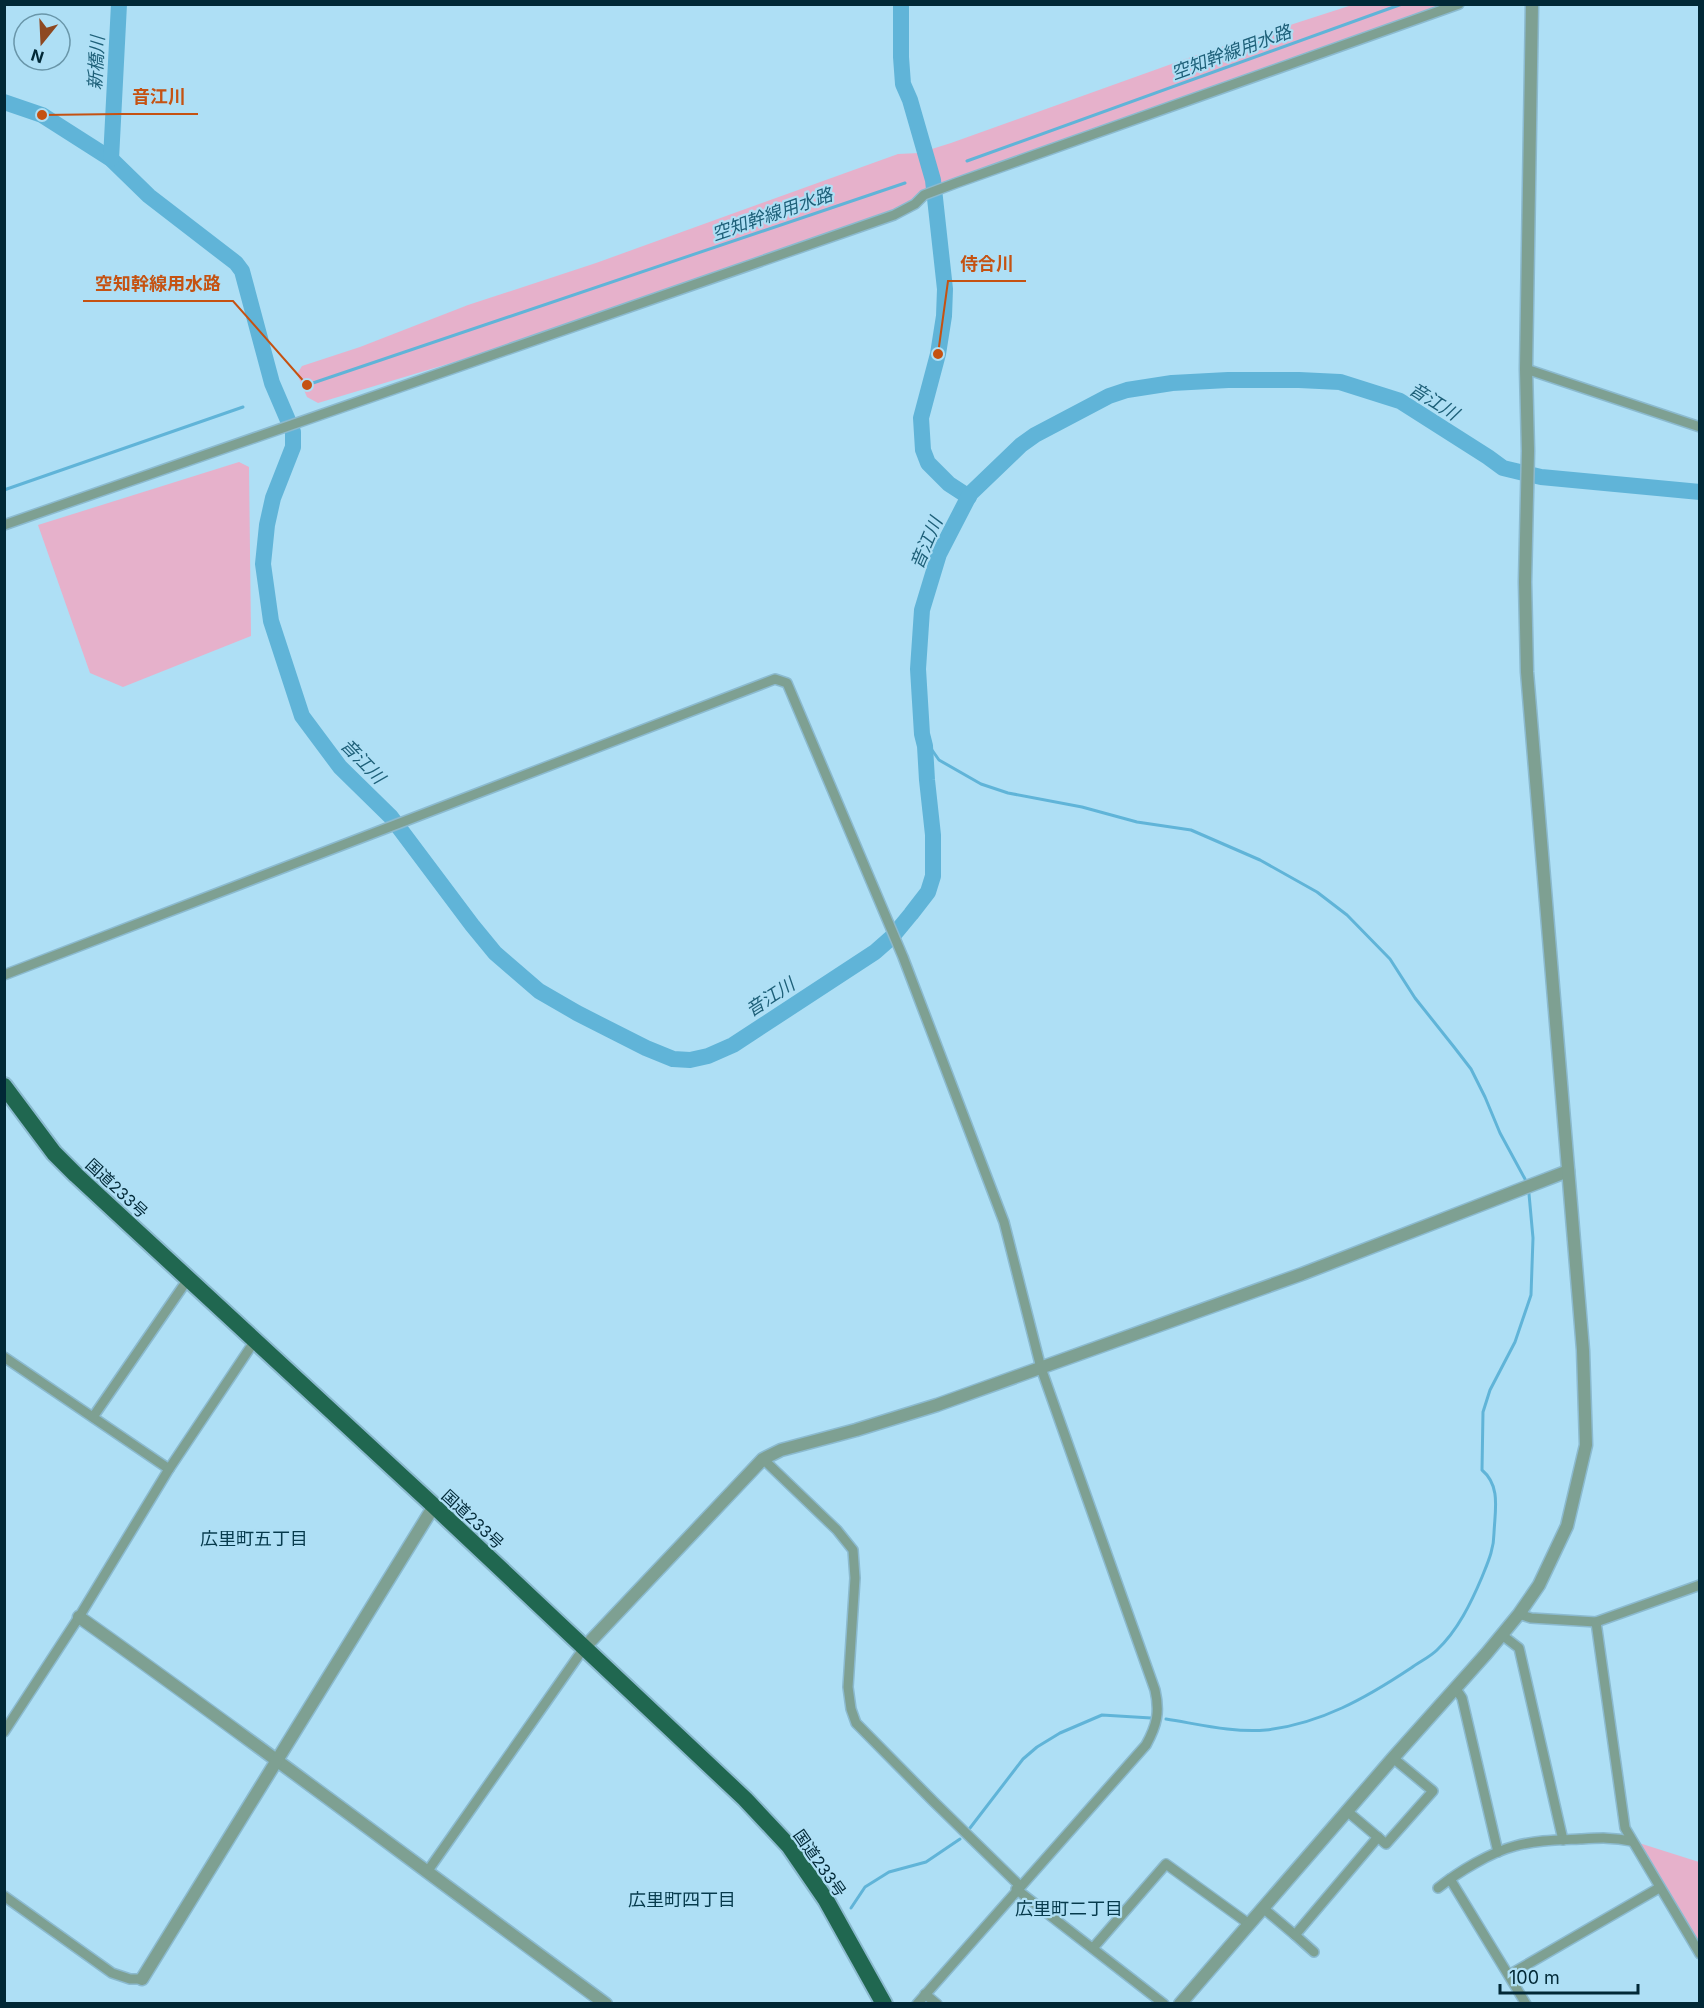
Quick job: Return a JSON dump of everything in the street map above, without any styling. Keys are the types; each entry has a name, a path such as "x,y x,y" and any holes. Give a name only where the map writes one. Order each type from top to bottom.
{"highway":[{"name":"国道233号","path":"4,1086 54,1153 745,1799 789,1846 826,1900 884,2004"}],"street":[{"path":"4,525 894,215 915,204 924,195 952,184 1459,4"},
{"path":"1180,2004 1519,1614 1539,1585 1567,1526 1586,1445 1583,1350 1527,672 1526,369 1532,4"},
{"path":"1526,369 1700,427"},
{"path":"4,975 775,679 787,683 903,957 1004,1222 1041,1368 1159,1705 1153,1732 1146,1745 916,2004"},
{"path":"428,1872 584,1648 763,1459 781,1450 876,1424 1041,1368 1302,1274 1568,1171"},
{"path":"93,1417 188,1279"},
{"path":"4,1732 79,1617 169,1469 254,1341"},
{"path":"4,1357 169,1469"},
{"path":"763,1459 837,1530 853,1550 855,1578 848,1687 851,1709 856,1722 1018,1888 1164,2004"},
{"path":"4,1896 112,1973 130,1979 142,1979 434,1506"},
{"path":"1519,1614 1531,1618 1596,1622 1700,1585"},
{"path":"79,1617 277,1758 606,2004"},
{"path":"1596,1622 1625,1828 1700,1954"},
{"path":"1502,1635 1519,1648 1563,1839"},
{"path":"1456,1689 1462,1698 1498,1852"},
{"path":"1348,1812 1386,1844 1433,1791 1393,1758"},
{"path":"1295,1935 1378,1837"},
{"path":"1438,1888 1498,1852 1514,1846 1543,1840 1563,1839 1614,1837 1631,1841"},
{"path":"1093,1948 1166,1864 1249,1924"},
{"path":"1450,1879 1526,2004"},
{"path":"1509,1975 1659,1888"},
{"path":"1263,1908 1314,1952"},
{"path":"926,1994 937,2004"}],"shaded area":[{"path":"1352,5 1459,5 956,183 915,204 630,309 318,403 307,397 297,374 302,366 360,347 468,305 596,263 898,154 919,153 951,143 1191,57"},
{"path":"239,462 249,467 251,636 123,687 90,673 38,525"},
{"path":"1639,1843 1699,1862 1699,1943"}],"waterway":[{"name":"新橋川","path":"111,159 119,4"},
{"path":"901,4 903,84 910,100 933,180 945,289 944,316 938,354 921,418 923,450 928,463 949,484 969,497"},
{"name":"空知幹線用水路","path":"967,161 1402,4"},
{"name":"音江川","path":"4,102 42,115 111,159 149,196 236,263 242,271 272,383 293,432 293,447 273,498 267,525 263,564 271,621 302,716 340,767 391,817 495,953 539,991 577,1013 673,1059 690,1060 708,1056 733,1045 875,952 892,937 928,892 933,876 933,835 922,734 918,669 922,610 939,554 970,494 1021,445 1035,435 1109,396 1127,390 1172,383 1228,380 1340,382 1400,401 1503,468 1541,477 1700,492"},
{"name":"空知幹線用水路","path":"307,385 905,183"},
{"name":"空知幹線用水路","path":"4,490 243,407"},
{"path":"925,746 932,750 939,760 981,784 1008,793 1082,807 1137,822 1191,830 1260,860 1317,892 1347,915 1390,959 1415,998 1471,1069 1500,1133 1525,1179"},
{"path":"1166,1719 1216,1728 1254,1731 1286,1727 1324,1716 1360,1699 1434,1653 1458,1625 1478,1587 1493,1545 1496,1499 1492,1483 1482,1470 1483,1412 1490,1390 1515,1342 1531,1295 1533,1238 1529,1194"},
{"path":"970,1828 1023,1759 1060,1733 1102,1715 1151,1718"},
{"path":"851,1908 865,1887 889,1872 926,1862 960,1839"}],"place":[{"name":"音江川","path":"42,115"},
{"name":"侍合川","path":"938,354"},
{"name":"空知幹線用水路","path":"307,385"}],"district":[{"name":"広里町五丁目","path":"254,1538"},
{"name":"広里町四丁目","path":"682,1899"},
{"name":"広里町二丁目","path":"1069,1908"}]}
